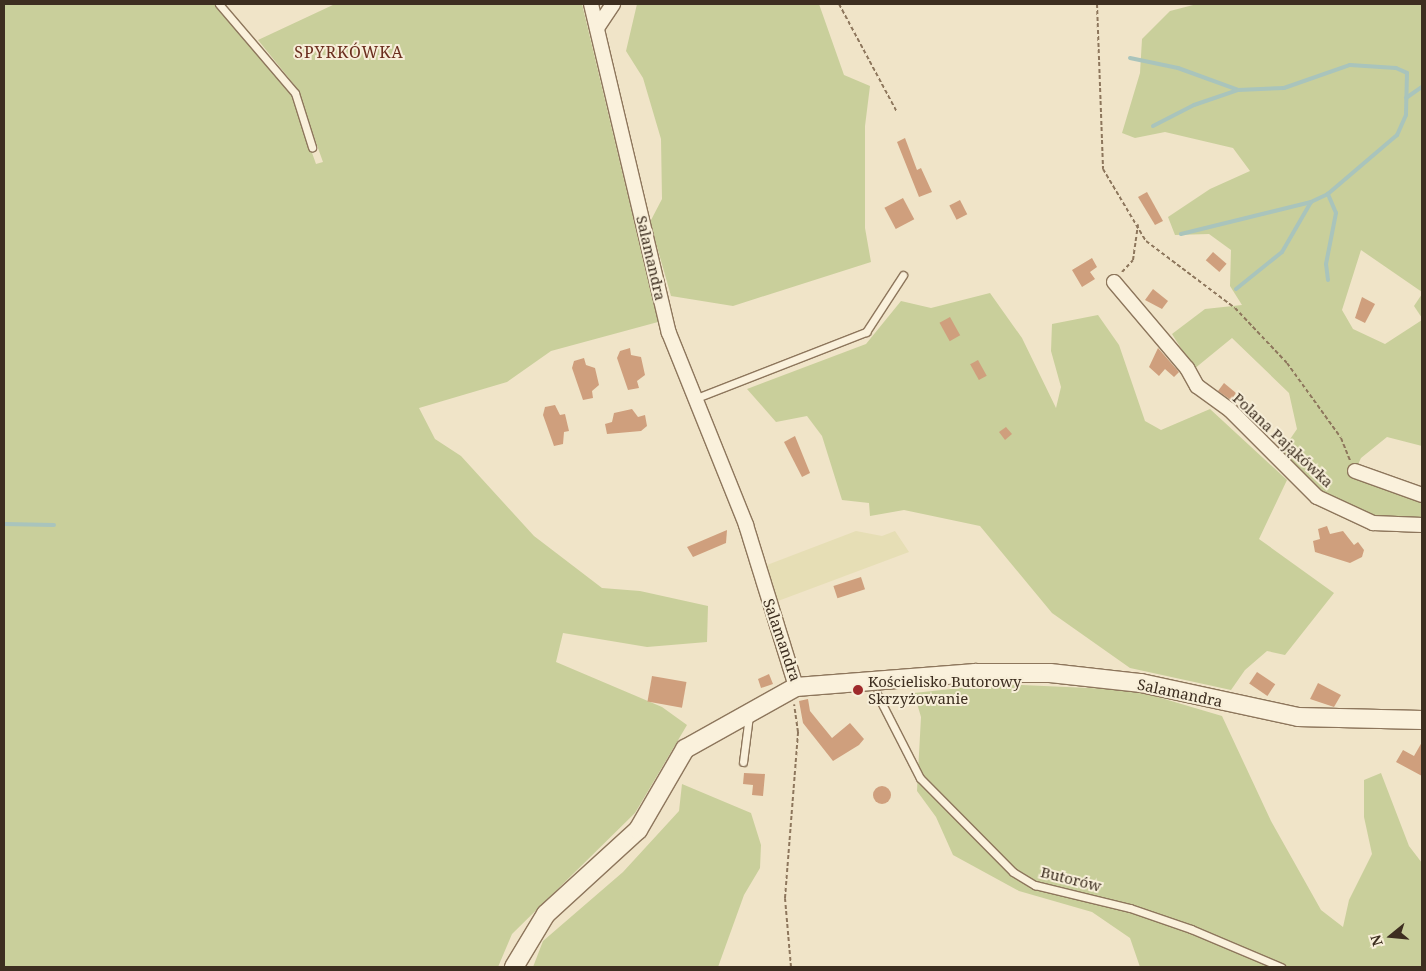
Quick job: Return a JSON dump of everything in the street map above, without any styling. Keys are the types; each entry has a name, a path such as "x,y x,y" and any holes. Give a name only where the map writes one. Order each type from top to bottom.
{"street":[{"name":"Salamandra","path":"591,4 669,333 694,400 746,525 793,689 876,689 1050,673 1141,684 1298,717 1422,720"},
{"path":"597,28 613,4"},
{"name":"Polana Pająkówka","path":"1114,282 1187,368 1197,386 1230,410 1317,496 1373,522 1422,525"},
{"path":"1355,471 1422,496"},
{"path":"514,967 546,914 638,830 685,749 793,689"}],"lane":[{"path":"219,4 295,93 312,147"},
{"path":"694,400 866,332 903,275"},
{"name":"Butorów","path":"876,689 920,778 1013,872 1036,885 1130,908 1182,926 1281,967"},
{"path":"743,762 749,713"}],"path":[{"path":"839,4 897,112"},
{"path":"1097,4 1102,168 1138,224 1146,241 1235,308 1287,363 1341,438 1355,471"},
{"path":"1114,282 1133,260 1138,224"},
{"path":"791,967 785,890 798,732 793,689"}],"shaded area":[{"path":"856,531 882,536 895,531 909,552 778,601 767,565"}],"green space":[{"path":"4,4 218,4 290,91 316,164 323,162 296,87 258,40 335,4 582,4 658,322 551,351 507,382 419,408 435,439 461,456 534,536 602,588 640,591 708,606 707,642 647,647 563,633 556,662 662,707 687,725 635,813 512,934 498,967 4,967"},
{"path":"637,4 819,4 844,75 870,86 865,126 865,228 871,262 733,306 671,296 650,222 662,199 661,139 643,78 626,51"},
{"path":"1197,4 1422,4 1422,292 1361,250 1342,310 1353,329 1385,344 1422,320 1422,446 1387,437 1361,458 1355,471 1422,501 1422,522 1369,517 1320,492 1282,451 1297,429 1289,393 1232,338 1194,369 1172,334 1205,309 1242,305 1230,286 1231,250 1209,234 1175,235 1168,217 1210,189 1250,171 1233,148 1165,132 1135,138 1122,133 1140,73 1142,39 1170,11"},
{"path":"990,293 1022,338 1056,408 1061,387 1051,351 1052,324 1098,315 1119,345 1145,421 1161,430 1210,409 1287,480 1259,539 1334,593 1285,655 1267,651 1245,670 1231,690 1130,668 1052,613 980,526 904,510 870,516 869,503 842,500 822,436 807,416 776,422 747,389 866,344 901,301 931,308"},
{"path":"1422,294 1422,318 1414,306"},
{"path":"997,684 1134,690 1222,716 1271,821 1321,910 1343,927 1349,900 1372,854 1364,817 1364,780 1381,773 1409,846 1422,863 1422,967 1140,967 1130,938 1092,912 1019,891 953,855 936,817 917,791 921,717 914,693"},
{"path":"682,784 751,813 761,845 760,868 744,895 718,967 533,967 543,941 623,872 679,811"}],"building":[{"path":"905,138 917,170 921,168 932,192 919,197 897,142"},
{"path":"1147,192 1163,221 1155,225 1138,197"},
{"path":"903,198 914,219 896,229 884,208"},
{"path":"960,200 967,214 957,220 949,205"},
{"path":"1213,252 1227,264 1219,272 1206,260"},
{"path":"1092,258 1097,267 1090,272 1095,279 1082,287 1072,270"},
{"path":"1153,289 1168,301 1162,309 1145,300"},
{"path":"1362,297 1375,304 1365,323 1355,318"},
{"path":"950,317 960,335 950,341 940,323"},
{"path":"630,348 631,355 641,357 645,375 637,381 639,388 628,390 617,358 620,351"},
{"path":"1158,348 1179,372 1174,377 1165,369 1159,376 1149,367"},
{"path":"584,358 586,365 595,368 599,385 592,391 593,398 583,400 572,368 574,361"},
{"path":"978,360 987,376 979,380 970,364"},
{"path":"1224,383 1236,393 1231,400 1218,391"},
{"path":"555,405 560,415 565,414 569,431 564,432 563,444 554,446 543,415 545,407"},
{"path":"632,409 638,417 645,415 647,426 641,431 607,434 605,424 612,422 614,413"},
{"path":"1006,427 1012,434 1005,440 999,432"},
{"path":"795,436 810,473 802,477 784,442"},
{"path":"1327,526 1330,534 1343,531 1354,545 1358,542 1364,550 1362,557 1350,563 1315,552 1313,541 1320,539 1318,529"},
{"path":"727,530 726,543 693,557 687,547"},
{"path":"861,577 865,589 837,598 833,586"},
{"path":"1257,672 1275,684 1267,696 1249,684"},
{"path":"769,674 773,684 761,688 758,679"},
{"path":"652,676 686,682 682,708 647,702"},
{"path":"1318,683 1341,695 1334,707 1310,699"},
{"path":"808,699 810,711 832,738 850,723 864,739 859,745 833,761 803,723 799,701"},
{"path":"1422,742 1422,776 1396,762 1403,750 1414,756"},
{"path":"744,773 765,774 763,796 752,795 753,785 743,784"},
{"path":"878,786 886,786 891,791 889,802 878,804 873,799 873,791"}],"waterway":[{"path":"1130,58 1178,68 1238,90"},
{"path":"1153,126 1194,105 1238,90 1284,88 1350,65 1396,68 1407,73 1406,115 1397,135 1328,194 1311,202 1282,252 1236,289"},
{"path":"1406,98 1422,87"},
{"path":"1328,194 1336,213 1326,264 1328,280"},
{"path":"1181,234 1311,202"},
{"path":"4,524 54,525"}],"place":[{"name":"Kościelisko Butorowy Skrzyżowanie","path":"858,690"}],"district":[{"name":"SPYRKÓWKA","path":"349,52"}]}
